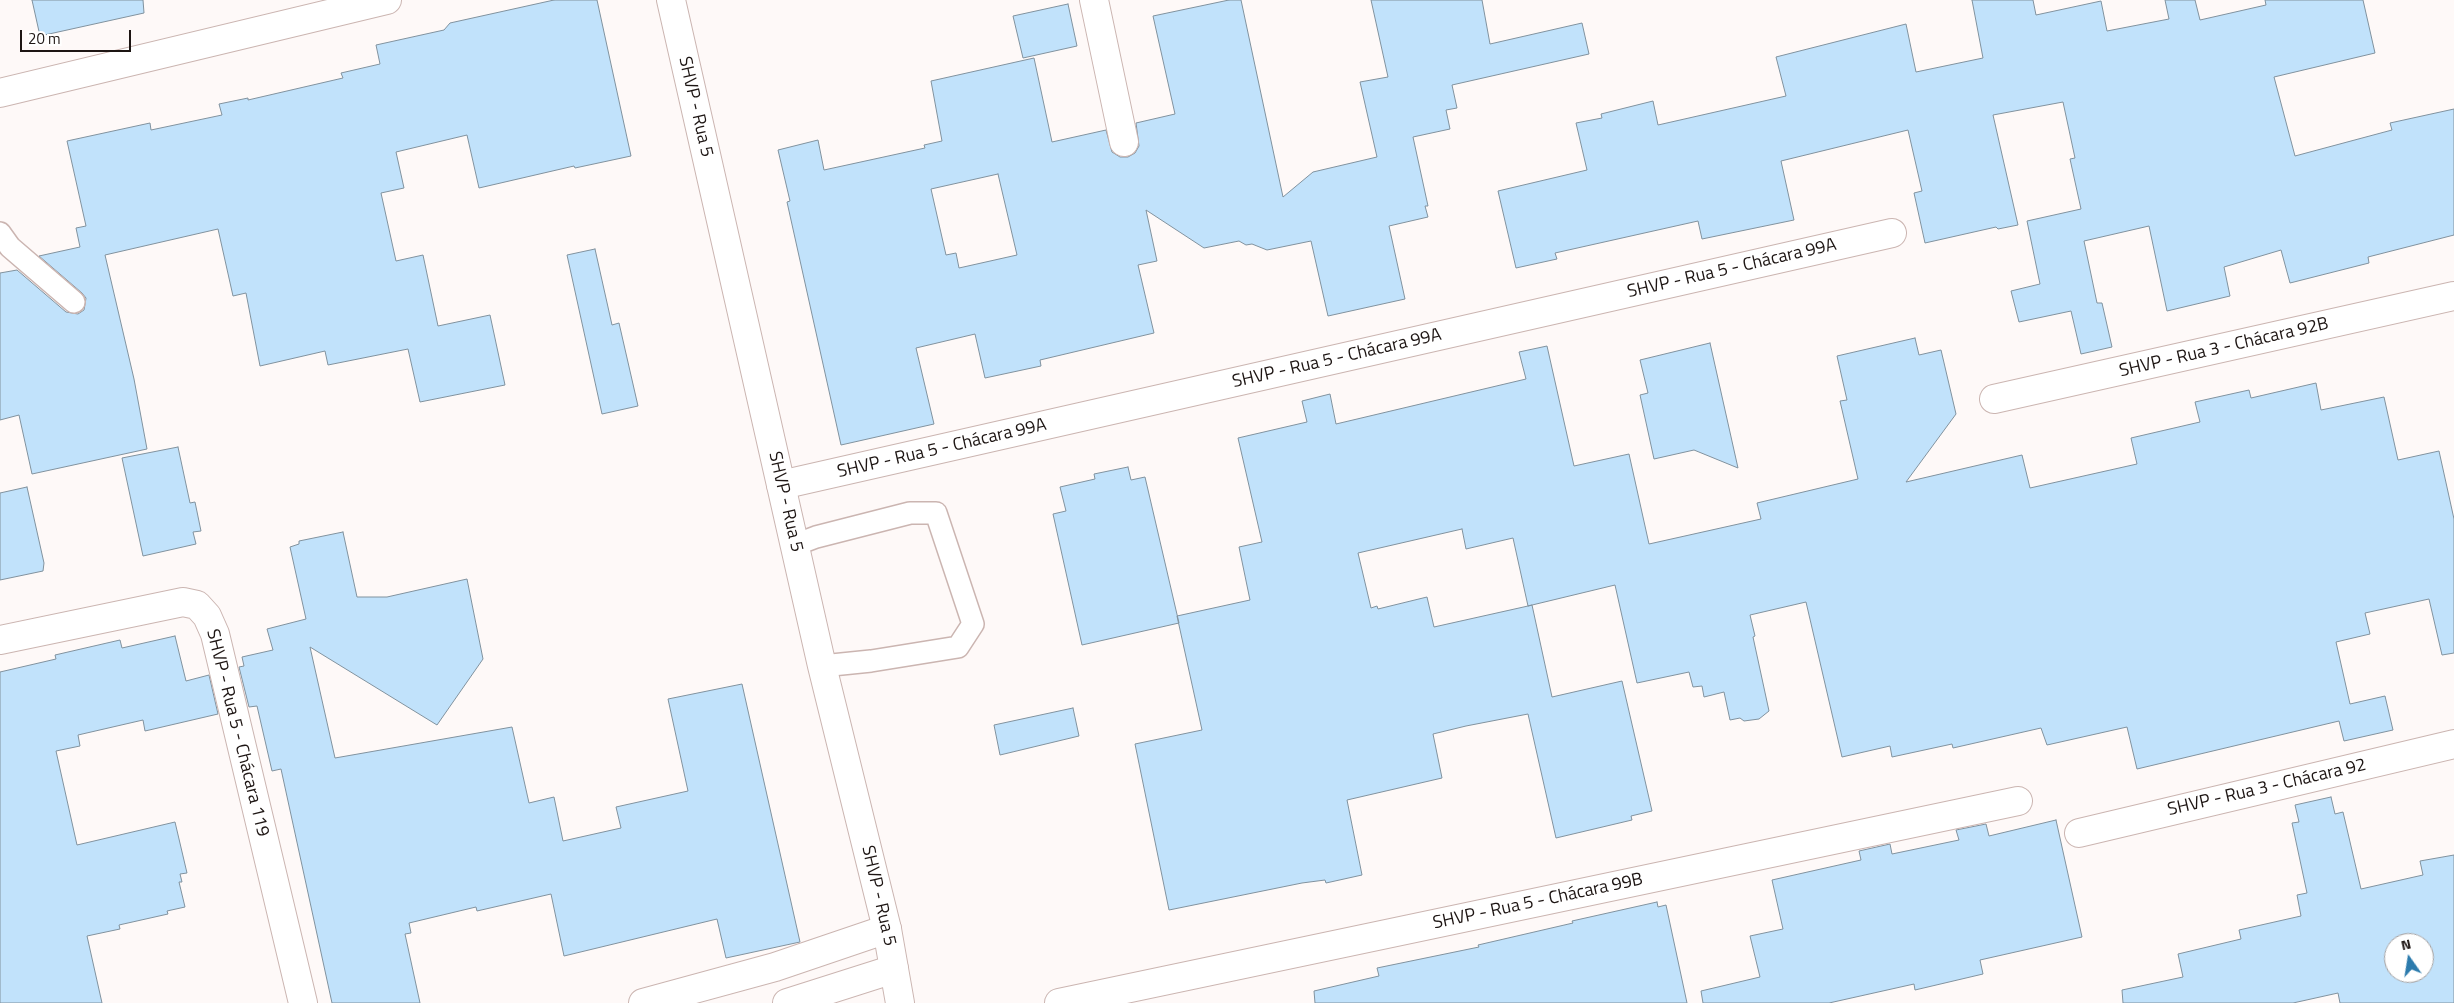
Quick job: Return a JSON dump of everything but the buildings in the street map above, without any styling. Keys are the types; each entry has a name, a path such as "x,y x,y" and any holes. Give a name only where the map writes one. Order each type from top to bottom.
{"street":[{"path":"0,92 387,0"},
{"name":"SHVP - Rua 5","path":"671,0 822,666 887,929 900,1003"},
{"path":"1094,0 1124,142"},
{"name":"SHVP - Rua 5 - Chácara 99A","path":"781,486 1892,233"},
{"name":"SHVP - Rua 3 - Chácara 92B","path":"1994,399 2454,296"},
{"name":"SHVP - Rua 5 - Chácara 119","path":"0,640 183,602 197,604 215,634 303,1003"},
{"name":"SHVP - Rua 3 - Chácara 92","path":"2079,832 2454,744"},
{"name":"SHVP - Rua 5 - Chácara 99B","path":"1059,1003 2018,801"},
{"path":"643,1003 775,967 887,929"},
{"path":"787,1003 894,969"}],"lane":[{"path":"0,233 10,247 74,302"},
{"path":"795,545 816,537 910,513 936,513 973,624 958,647 908,656 822,666"}]}
